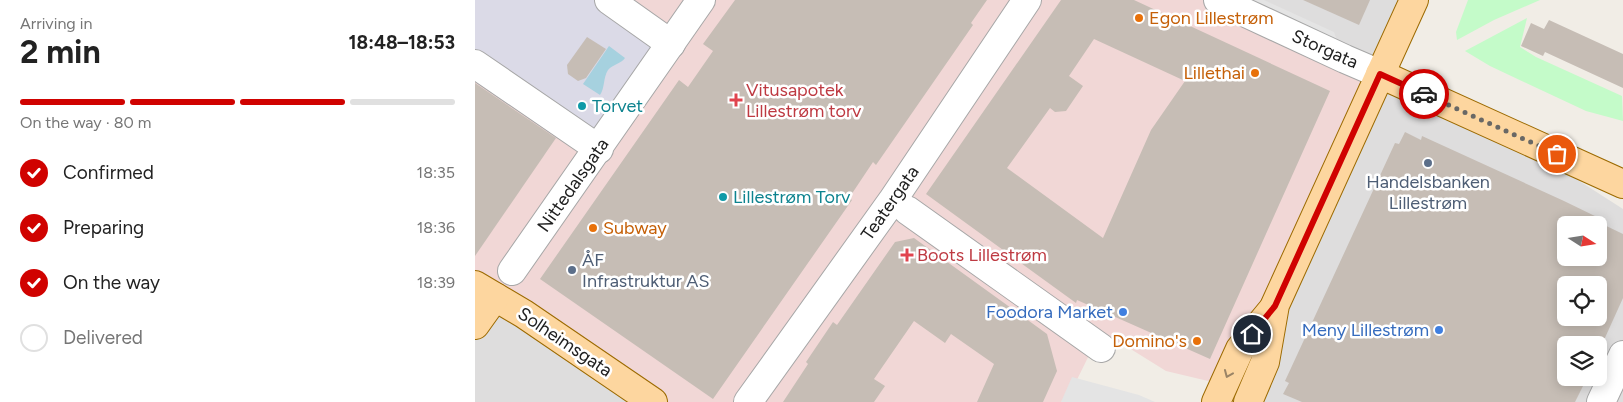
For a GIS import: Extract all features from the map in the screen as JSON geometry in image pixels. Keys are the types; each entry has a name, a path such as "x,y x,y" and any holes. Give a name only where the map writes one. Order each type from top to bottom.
{"main road":[{"path":"1248,402 1265,362 1275,306 1413,0"},
{"name":"Storgata","path":"1380,74 1623,184"},
{"path":"475,325 485,291"},
{"name":"Solheimsgata","path":"485,291 524,314 653,402"},
{"path":"1216,402 1240,349 1275,306"}],"street":[{"path":"609,0 671,44"},
{"name":"Nittedalsgata","path":"512,271 701,0"},
{"name":"Teatergata","path":"748,402 892,201 1027,0"},
{"name":"Storgata","path":"1218,0 1380,74"},
{"path":"475,64 599,148"},
{"path":"907,210 1101,348"},
{"path":"1601,402 1623,355"}],"shaded area":[{"path":"475,0 1252,0 1362,76 1358,101 1337,155 1302,209 1286,257 1225,385 1166,371 1121,343 1098,337 1066,402 633,402 503,314 475,320"},
{"name":"Torvet","path":"475,0 609,0 671,44 599,149 475,64"},
{"path":"1242,0 1264,0 1334,32 1338,43"},
{"path":"1252,0 1412,0 1386,57 1623,209 1623,402 1264,402 1225,385 1286,257 1302,209 1337,155"},
{"path":"503,314 633,402 475,402 475,320"},
{"path":"1072,377 1139,395 1155,402 1061,402"}],"green space":[{"path":"1468,0 1540,0 1494,20 1457,40 1456,32"},
{"path":"1527,18 1520,47 1536,57 1622,96 1623,121 1586,111 1490,66 1465,51"}],"water":[{"path":"609,46 625,58 608,70 600,95 583,84"}],"building":[{"name":"Lillestrøm Torv","path":"735,0 987,0 971,23 973,25 876,165 873,162 849,198 852,200 713,399 540,279 679,80 688,87 713,51 703,44"},
{"path":"1061,0 1134,0 1330,91 1210,359 1077,300 1076,303 926,194","holes":["1094,39 1185,81 1151,130 1103,238 1007,168 1050,108 1055,112 1066,111 1083,86 1069,76"]},
{"path":"1303,0 1370,0 1359,25"},
{"path":"1549,20 1623,54 1623,88 1545,52 1543,56 1521,46 1531,23 1544,29"},
{"path":"587,37 606,49 586,78 578,81 568,74 567,65"},
{"path":"475,83 556,138 475,256"},
{"path":"1405,132 1421,140 1422,136 1595,216 1557,216 1557,266 1607,266 1607,226 1623,234 1623,298 1606,336 1557,336 1557,386 1583,386 1575,402 1302,402 1283,394 1289,383 1285,381 1395,143 1399,144"},
{"path":"914,238 1047,334 1057,371 1043,402 977,402 994,364 951,334 945,343 914,321 874,379 885,386 874,402 783,402 808,364 806,362 833,322 837,325 895,242"}],"way so far":[{"path":"1424,94 1557,154"}],"place":[{"name":"Egon Lillestrøm","path":"1139,18"},
{"name":"Lillethai","path":"1255,73"},
{"name":"Vitusapotek Lillestrøm torv","path":"736,100"},
{"name":"Torvet","path":"582,106"},
{"name":"Handelsbanken Lillestrøm","path":"1428,163"},
{"name":"Lillestrøm Torv","path":"723,197"},
{"name":"Subway","path":"593,228"},
{"name":"Boots Lillestrøm","path":"907,255"},
{"name":"ÅF Infrastruktur AS","path":"572,270"},
{"name":"Foodora Market","path":"1123,312"},
{"name":"Meny Lillestrøm","path":"1439,330"},
{"name":"Domino's","path":"1197,341"}],"route":[{"path":"1252,334 1275,306 1380,74 1424,94"}]}
